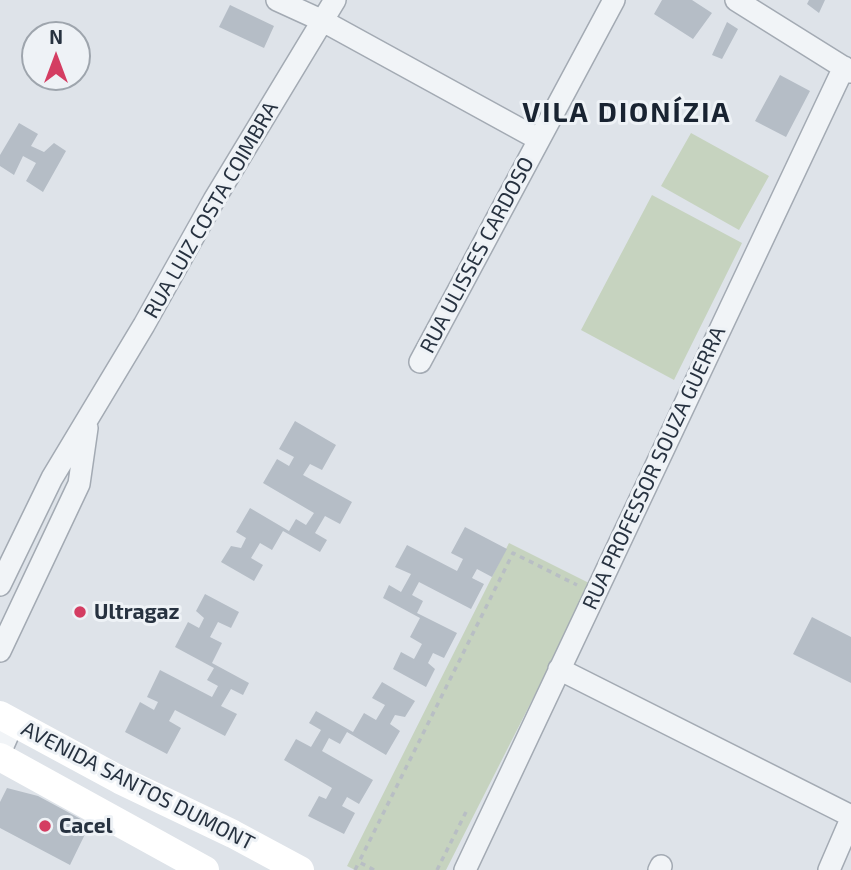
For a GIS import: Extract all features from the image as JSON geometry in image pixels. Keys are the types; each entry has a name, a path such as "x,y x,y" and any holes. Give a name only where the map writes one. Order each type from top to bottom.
{"main road":[{"name":"AVENIDA SANTOS DUMONT","path":"4,712 120,780 233,834 300,870"},
{"name":"AVENIDA SANTOS DUMONT","path":"0,757 205,870"}],"street":[{"path":"277,0 323,21 538,139"},
{"name":"RUA LUIZ COSTA COIMBRA","path":"0,585 55,473 214,200 335,0"},
{"name":"RUA ULISSES CARDOSO","path":"420,362 614,0"},
{"path":"736,0 848,69"},
{"name":"RUA PROFESSOR SOUZA GUERRA","path":"465,870 848,69"},
{"name":"RUA LUIZ COSTA COIMBRA","path":"0,651 79,484 88,419"},
{"path":"55,473 65,467 75,470 79,484"},
{"path":"559,669 851,818 830,870"},
{"name":"AVENIDA SANTOS DUMONT","path":"0,749 4,712"}],"path":[{"path":"355,870 513,553 580,586"},
{"path":"437,870 468,808"},
{"path":"359,862 374,870"}],"green space":[{"path":"691,133 769,176 739,230 661,186"},
{"path":"652,195 742,243 674,380 581,330"},
{"path":"509,543 591,584 446,870 355,870 347,866"}],"building":[{"path":"662,0 692,0 712,13 693,39 654,14"},
{"path":"809,0 825,0 819,13 807,4"},
{"path":"230,5 274,26 264,48 219,27"},
{"path":"727,22 738,29 722,59 712,55"},
{"path":"780,75 810,91 786,137 755,121"},
{"path":"19,123 38,134 31,146 44,152 54,143 66,151 43,192 26,181 36,163 23,156 14,175 0,166 0,155"},
{"path":"295,421 336,445 322,470 310,464 303,475 352,502 340,524 325,516 315,533 327,540 320,552 283,531 272,550 260,543 251,558 263,565 254,581 221,562 231,546 241,548 246,538 236,532 250,508 289,531 296,519 306,525 314,513 263,483 277,459 289,466 294,457 279,449"},
{"path":"465,527 507,549 492,577 477,569 472,578 484,584 471,609 419,582 412,595 423,601 417,613 457,633 444,658 433,653 428,663 435,669 426,687 393,669 401,652 414,659 422,644 410,637 420,618 383,598 389,585 401,592 411,574 395,567 407,545 457,571 463,559 451,553"},
{"path":"205,594 239,612 231,628 218,622 210,637 222,643 212,663 249,683 243,695 231,689 221,706 237,714 225,736 175,710 169,721 181,728 167,754 125,732 140,702 154,710 158,702 147,697 160,670 212,697 218,686 207,680 214,668 175,647 188,622 199,628 204,618 196,611"},
{"path":"812,617 851,637 851,683 793,654"},
{"path":"382,682 415,701 405,717 395,715 390,724 400,731 386,755 347,732 340,744 329,738 322,751 373,780 359,804 347,797 342,806 355,813 344,834 308,816 319,796 326,799 332,788 284,760 296,739 311,747 321,730 309,723 316,711 353,732 364,713 376,720 385,705 372,698"},
{"name":"Cacel","path":"7,788 38,796 90,824 70,865 0,828 0,802"}],"place":[{"name":"Ultragaz","path":"80,612"},
{"name":"Cacel","path":"45,826"}],"district":[{"name":"VILA DIONÍZIA","path":"627,113"}]}
